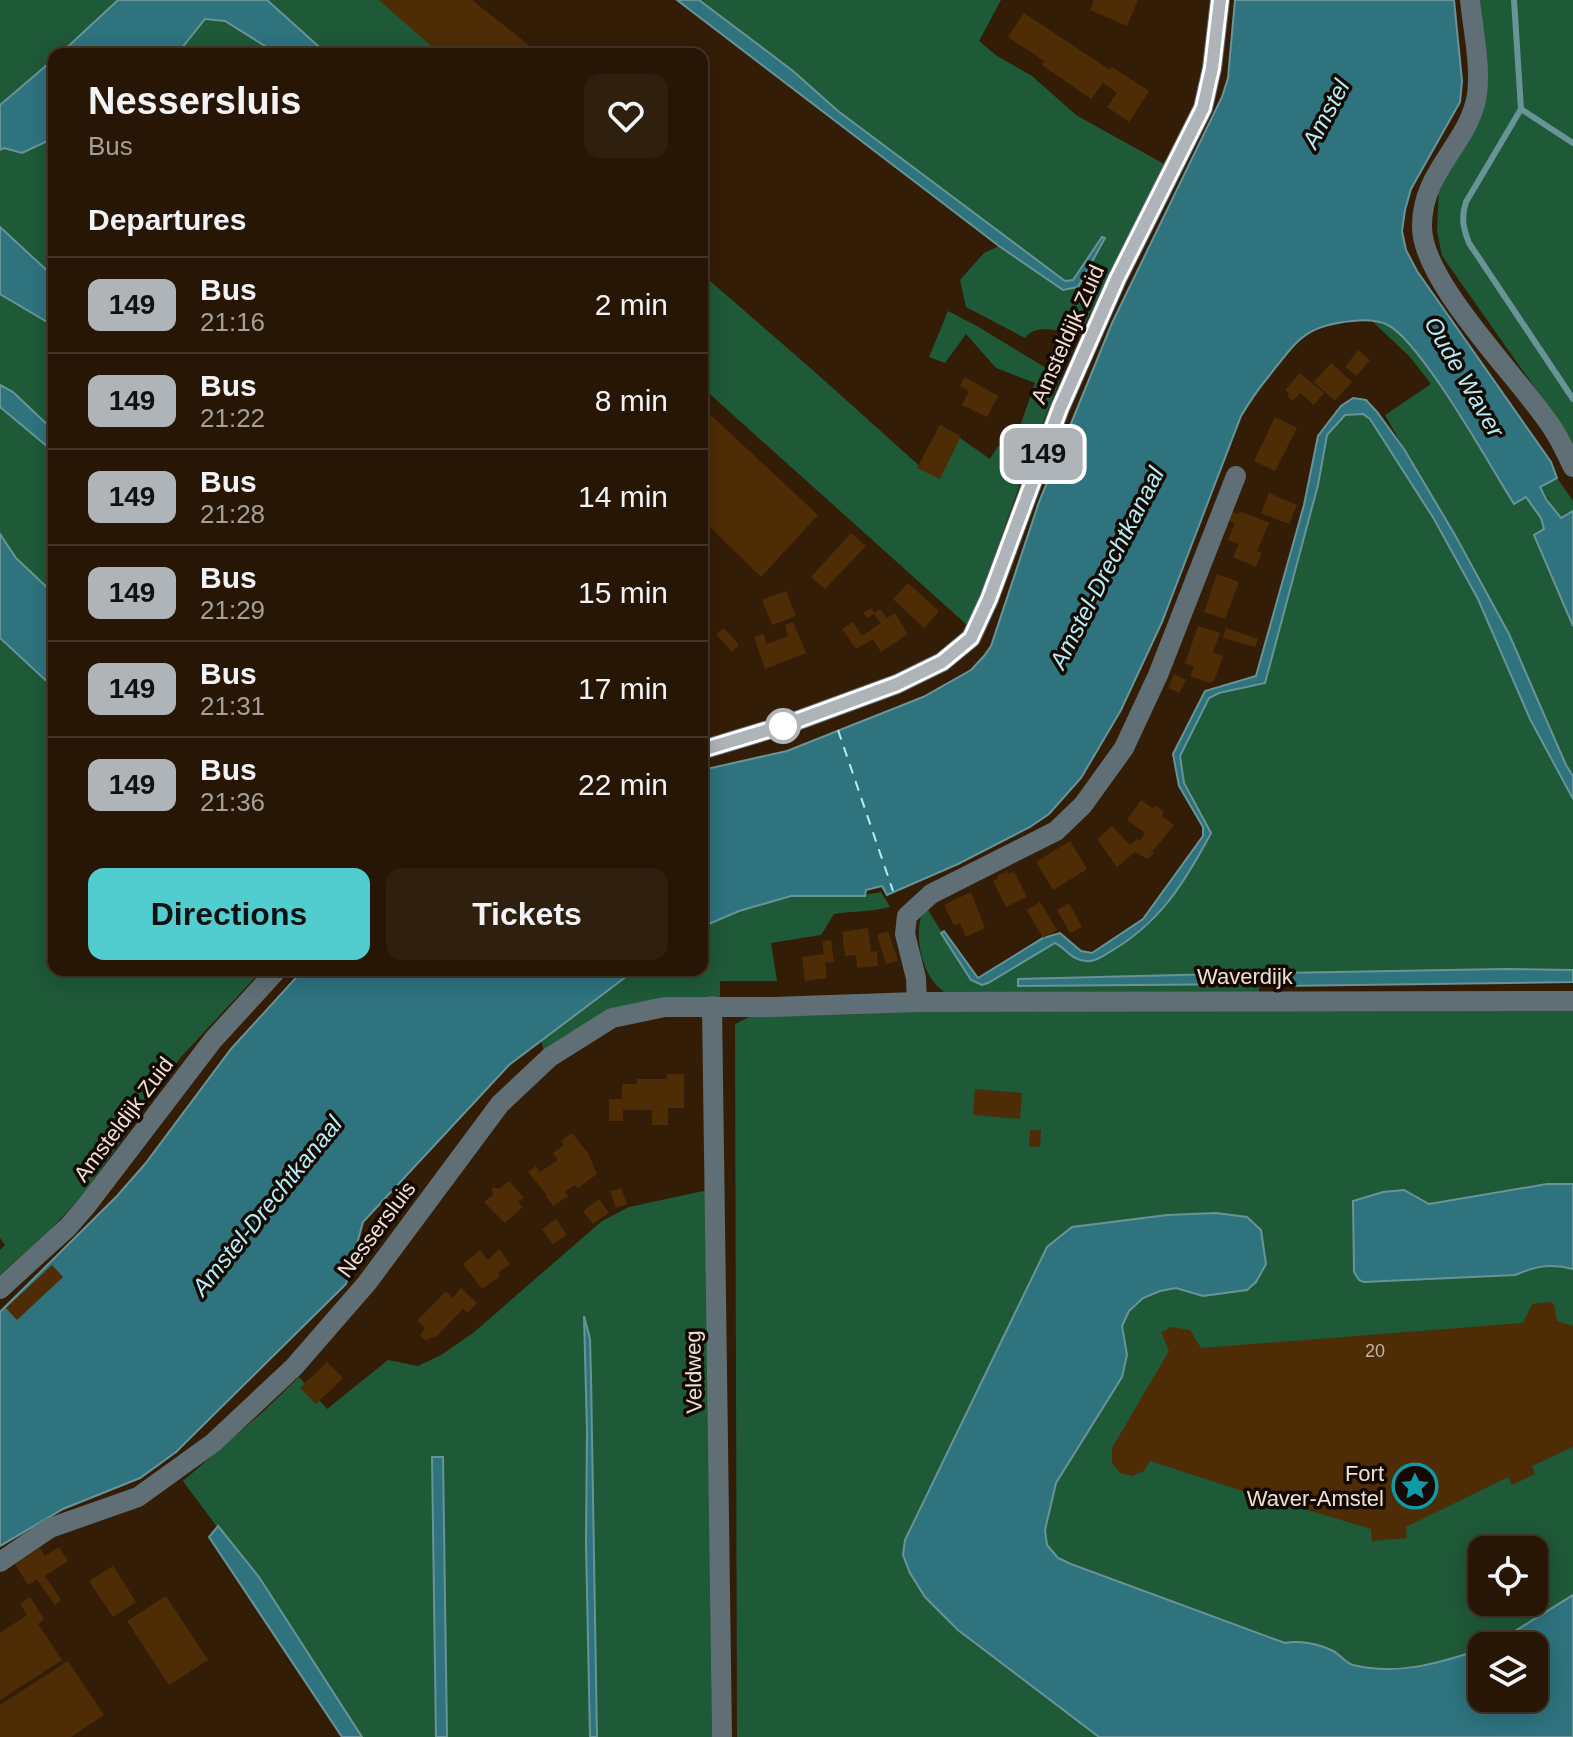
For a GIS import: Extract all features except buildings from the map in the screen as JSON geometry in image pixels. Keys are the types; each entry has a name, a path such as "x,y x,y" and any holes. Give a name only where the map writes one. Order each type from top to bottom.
{"street":[{"name":"Amsteldijk Zuid","path":"708,748 788,724 897,684 942,662 971,638 989,599 1060,408 1117,279 1203,108 1212,68 1220,0"},
{"path":"1470,0 1477,95 1469,117 1426,197 1422,229 1424,243 1444,286 1554,429 1573,467"},
{"path":"917,1002 916,978 905,934 907,916 931,894 1056,831 1083,805 1124,748 1158,675 1236,476"},
{"name":"Amsteldijk Zuid","path":"0,1289 68,1227 213,1040 272,976"},
{"name":"Waverdijk","path":"917,1002 1573,1001"},
{"name":"Nessersluis","path":"0,1562 50,1528 138,1497 213,1443 255,1406 294,1367 367,1283 500,1104 550,1057 612,1018 665,1007 917,1002"},
{"name":"Veldweg","path":"712,1006 722,1737"}],"green space":[{"path":"0,0 118,0 66,48 48,48 48,64 0,105"},
{"path":"267,0 383,0 438,48 320,48"},
{"path":"699,0 1001,0 979,41 997,56 1032,76 1076,115 1164,164 1080,334 1043,329 1025,338 966,307 960,280 984,253 999,246 1063,290 1078,287 1105,238 1102,237 1073,280 1065,281 838,111 793,71"},
{"path":"1480,0 1573,0 1573,449 1552,412 1442,256 1437,231 1439,184 1483,105 1488,82"},
{"path":"205,19 224,21 268,48 182,48"},
{"path":"48,141 48,271 0,227 0,150 22,153"},
{"path":"708,279 924,470 960,438 990,459 998,446 1014,453 1026,467 967,625 708,392"},
{"path":"0,294 48,322 48,425 13,392 0,385"},
{"path":"948,311 1061,377 1033,448 1015,441 1035,383 996,368 966,334 945,363 929,357"},
{"path":"1372,321 1387,324 1407,340 1437,381 1515,504 1525,497 1541,518 1545,529 1534,535 1573,626 1573,776 1509,634 1385,415 1431,384 1410,357"},
{"path":"0,407 48,447 48,588 16,557 0,534"},
{"path":"1363,414 1370,419 1434,519 1478,599 1530,719 1573,799 1573,970 1018,979 1018,986 1259,984 1259,992 946,993 930,976 921,953 919,928 925,905 971,980 994,979 1055,943 1081,960 1100,958 1142,929 1180,886 1211,833 1184,783 1180,756 1209,698 1265,683 1318,485 1327,435 1337,420 1345,415"},
{"path":"1557,478 1573,501 1573,511 1561,519 1540,487"},
{"path":"0,638 48,682 48,976 256,976 181,1057 82,1196 0,1275 0,1250 5,1245 0,1238"},
{"path":"881,892 890,907 834,914 821,935 771,943 777,981 720,981 720,998 653,1001 545,1055 541,1040 627,976 708,976 708,924 769,900 803,895"},
{"path":"1573,1007 1573,1184 1547,1184 1428,1204 1404,1190 1515,1275 1544,1266 1573,1269 1573,1595 1548,1611 1548,1536 1468,1536 1468,1616 1539,1616 1514,1632 1468,1632 1466,1654 1419,1666 1370,1668 1351,1664 1322,1646 1303,1642 1285,1643 1058,1558 1047,1545 1045,1530 1056,1484 1122,1377 1127,1355 1122,1326 1129,1311 1143,1298 1176,1288 1189,1291 1216,1213 1167,1215 1072,1227 1047,1247 905,1540 925,1597 958,1630 1099,1737 737,1737 735,1024 749,1017 863,1014 919,1008"},
{"path":"708,1190 712,1737 447,1737 442,1457 432,1458 436,1737 362,1737 259,1577 183,1481 299,1377 327,1409 388,1360 418,1366 441,1355 473,1333 602,1221 629,1207"}],"water":[{"path":"118,0 267,0 320,48 268,48 225,21 205,19 182,48 66,48"},
{"path":"677,0 699,0 793,71 838,111 1065,281 1073,280 1102,237 1105,238 1078,287 1063,290 999,246"},
{"path":"1235,0 1454,0 1462,81 1460,102 1411,189 1402,231 1406,250 1417,271 1551,462 1557,478 1540,487 1546,499 1561,518 1573,511 1573,626 1534,535 1544,529 1541,518 1526,497 1514,504 1419,355 1402,336 1384,323 1356,321 1322,327 1295,345 1241,416 1162,622 1121,710 1081,778 1049,814 958,864 887,895 882,886 866,890 865,896 791,896 739,911 708,924 708,769 787,751 923,697 971,670 991,646 1039,502 1112,323 1222,97 1228,78"},
{"path":"48,64 48,141 22,153 4,148 0,150 0,105"},
{"path":"0,227 48,271 48,322 0,294"},
{"path":"0,385 13,392 48,425 48,447 0,407"},
{"path":"1353,398 1366,400 1377,412 1404,449 1455,535 1509,634 1573,776 1573,799 1530,719 1478,599 1434,519 1370,419 1363,414 1345,415 1327,435 1318,485 1265,683 1209,698 1180,756 1184,783 1211,833 1180,886 1142,929 1097,959 1077,959 1055,943 988,983 982,985 971,980 941,933 944,931 978,978 1043,938 1060,933 1081,951 1092,953 1143,919 1203,836 1203,827 1179,786 1173,754 1205,691 1256,676 1304,505 1318,436 1341,406"},
{"path":"0,534 16,558 48,588 48,682 0,638"},
{"path":"1573,970 1573,982 1279,986 1280,973"},
{"path":"1259,973 1259,984 1018,986 1018,979"},
{"name":"Amstel-Drechtkanaal","path":"298,976 627,976 509,1065 363,1222 346,1284 176,1452 140,1478 63,1509 0,1546 0,1312 117,1196 145,1164 231,1049"},
{"path":"1547,1184 1573,1184 1573,1269 1551,1266 1515,1275 1364,1282 1354,1272 1353,1201 1383,1192 1404,1190 1429,1204"},
{"path":"1216,1213 1247,1217 1261,1230 1266,1264 1256,1282 1247,1290 1203,1296 1176,1288 1143,1298 1129,1311 1122,1326 1127,1355 1122,1377 1056,1483 1045,1530 1047,1545 1058,1558 1071,1564 1285,1643 1303,1642 1322,1646 1353,1665 1402,1668 1468,1653 1468,1712 1548,1712 1548,1632 1514,1632 1539,1616 1548,1616 1548,1611 1573,1595 1573,1737 1099,1737 958,1630 925,1597 903,1555 905,1540 1047,1247 1072,1227 1167,1215"},
{"path":"584,1316 590,1339 597,1737 590,1737"},
{"path":"432,1457 443,1457 447,1737 436,1737"},
{"path":"218,1526 259,1577 362,1737 342,1737 209,1537"}],"waterway":[{"path":"1514,0 1521,109 1573,143"},
{"path":"1521,109 1466,202 1464,227 1469,243 1573,399"}],"ferry route":[{"path":"838,730 893,891"}],"bus line":[{"name":"149","path":"708,748 788,724 897,684 942,662 971,638 989,599 1060,408 1117,279 1203,108 1212,68 1220,0"}],"place":[{"name":"Fort Waver-Amstel","path":"1415,1486"}],"water label":[{"name":"Amstel","path":"1326,114"},
{"name":"Oude Waver","path":"1464,377"}]}
